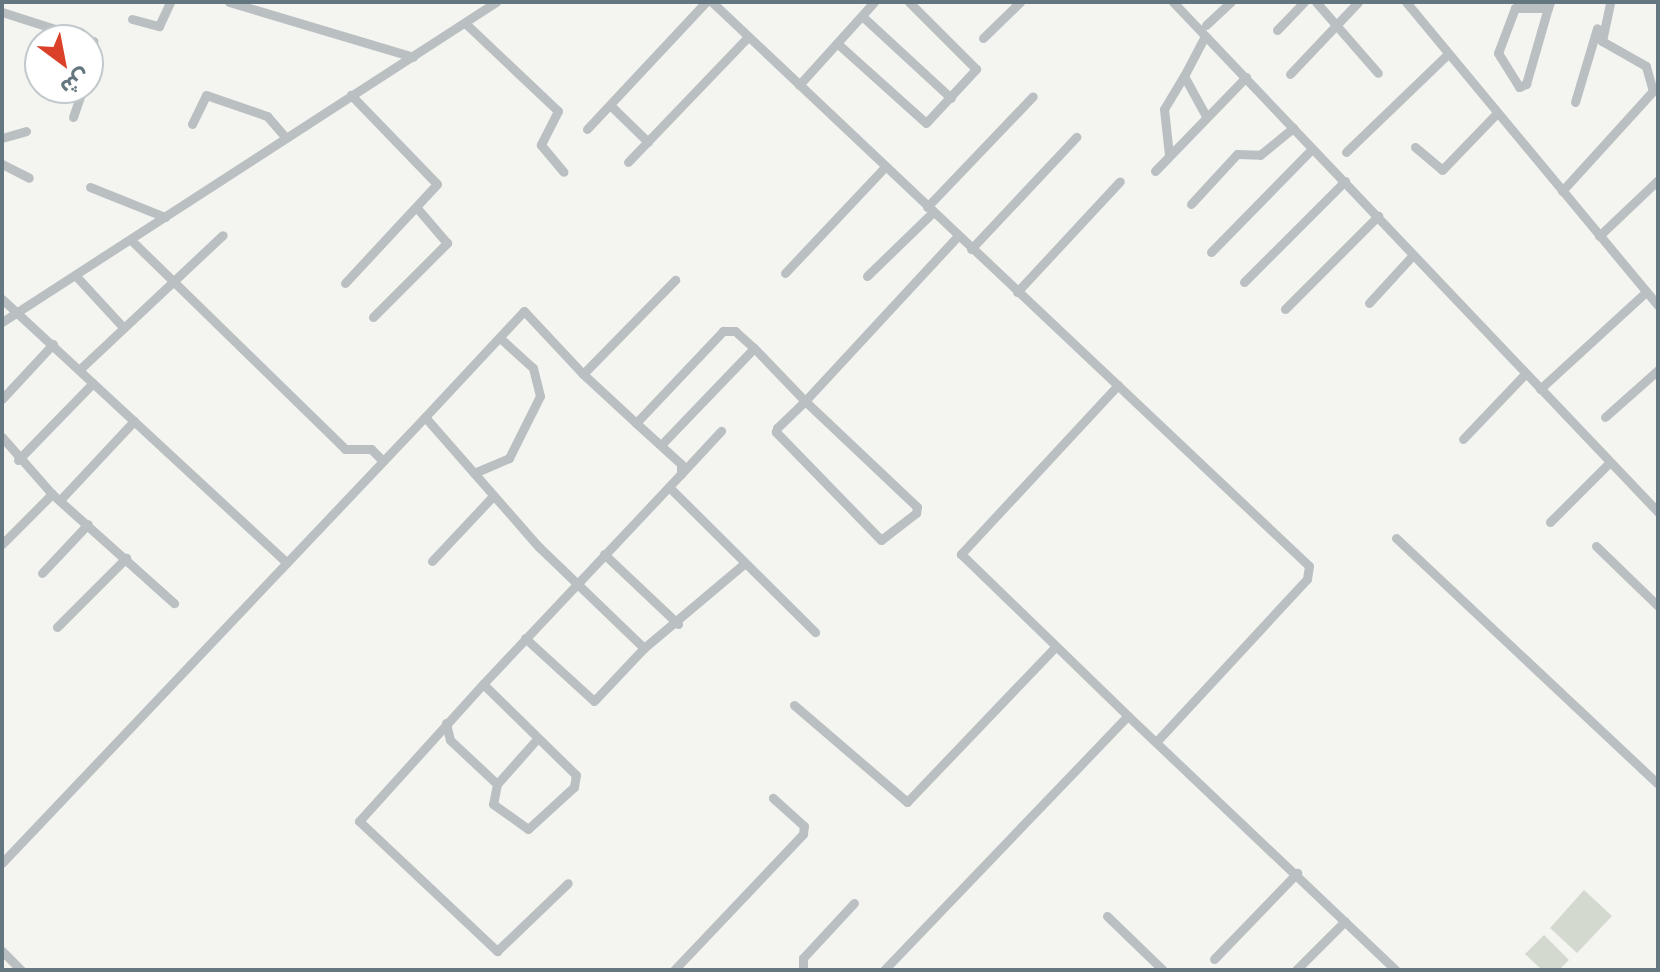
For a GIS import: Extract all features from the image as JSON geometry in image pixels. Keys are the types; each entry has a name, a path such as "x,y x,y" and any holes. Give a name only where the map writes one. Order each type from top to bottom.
{"street":[{"path":"132,19 159,26 170,2"},
{"path":"229,2 413,57"},
{"path":"479,2 494,4"},
{"path":"587,129 709,2 1118,385 1310,572 1156,742"},
{"path":"799,85 874,2"},
{"path":"838,44 923,123 951,98 976,66 909,2"},
{"path":"983,38 1020,2"},
{"path":"1173,2 1206,31 1312,149 1658,512"},
{"path":"1169,155 1164,109 1184,76 1188,57 1231,2"},
{"path":"1277,30 1304,2"},
{"path":"1316,2 1378,73"},
{"path":"1290,74 1358,2"},
{"path":"1406,2 1658,306"},
{"path":"1575,102 1610,3"},
{"path":"1562,191 1653,91 1646,66 1602,41 1610,3"},
{"path":"2,322 494,4"},
{"path":"1549,5 1526,84 1519,87 1498,53 1515,8 1549,5"},
{"path":"2,12 40,24"},
{"path":"862,16 951,98"},
{"path":"465,23 558,111 541,145 564,172"},
{"path":"628,162 748,37"},
{"path":"1346,152 1448,54"},
{"path":"1184,76 1206,116"},
{"path":"1155,171 1246,77"},
{"path":"192,124 206,95 267,116 286,138"},
{"path":"345,283 417,208 435,181 351,95"},
{"path":"867,276 1033,96"},
{"path":"73,117 77,104"},
{"path":"610,105 648,142"},
{"path":"1415,147 1442,170 1497,113"},
{"path":"1191,204 1237,154 1260,155 1293,128"},
{"path":"2,138 26,131"},
{"path":"971,249 1076,137"},
{"path":"1211,252 1312,149"},
{"path":"2,164 29,178"},
{"path":"785,273 885,167"},
{"path":"1599,236 1658,180"},
{"path":"1017,292 1120,181"},
{"path":"1244,282 1345,181"},
{"path":"90,187 165,217"},
{"path":"373,317 447,243 417,208"},
{"path":"1285,309 1378,216"},
{"path":"79,370 223,235"},
{"path":"636,423 723,331 735,331 805,401 917,507 887,540 777,435 805,401 957,237"},
{"path":"131,240 170,282 345,449 371,449 383,461"},
{"path":"1369,303 1413,255"},
{"path":"75,275 123,327"},
{"path":"583,374 675,280"},
{"path":"1540,389 1646,292"},
{"path":"2,299 287,563"},
{"path":"2,863 524,311 583,374 681,464 681,474"},
{"path":"474,473 509,458 540,396 533,368 500,338"},
{"path":"2,399 53,344"},
{"path":"661,445 754,348"},
{"path":"1605,417 1658,370"},
{"path":"1463,439 1525,374"},
{"path":"18,460 93,383"},
{"path":"1118,385 962,549 963,559 1396,970"},
{"path":"425,417 493,496 576,583 644,648"},
{"path":"2,544 134,421"},
{"path":"568,883 497,951 361,824 361,812 721,431"},
{"path":"4,444 56,496 174,603"},
{"path":"1550,522 1610,462"},
{"path":"669,487 815,632"},
{"path":"432,561 493,496"},
{"path":"42,573 88,524"},
{"path":"1396,538 1658,784"},
{"path":"1596,546 1658,606"},
{"path":"604,554 678,624"},
{"path":"57,627 126,558"},
{"path":"525,638 594,701 644,648 678,624 745,563"},
{"path":"794,705 907,802 1055,647"},
{"path":"483,684 576,775 574,787 533,830 493,804 497,784 537,739"},
{"path":"884,970 1128,716"},
{"path":"446,723 450,740 497,784"},
{"path":"674,970 803,834 804,826 773,798"},
{"path":"1214,959 1297,873"},
{"path":"803,970 803,958 854,903"},
{"path":"1107,916 1163,970"},
{"path":"1296,970 1345,921"},
{"path":"2,951 21,970"}],"shaded area":[{"path":"1584,890 1612,916 1577,953 1550,928"},
{"path":"1544,935 1569,960 1559,970 1542,970 1525,954"}]}
